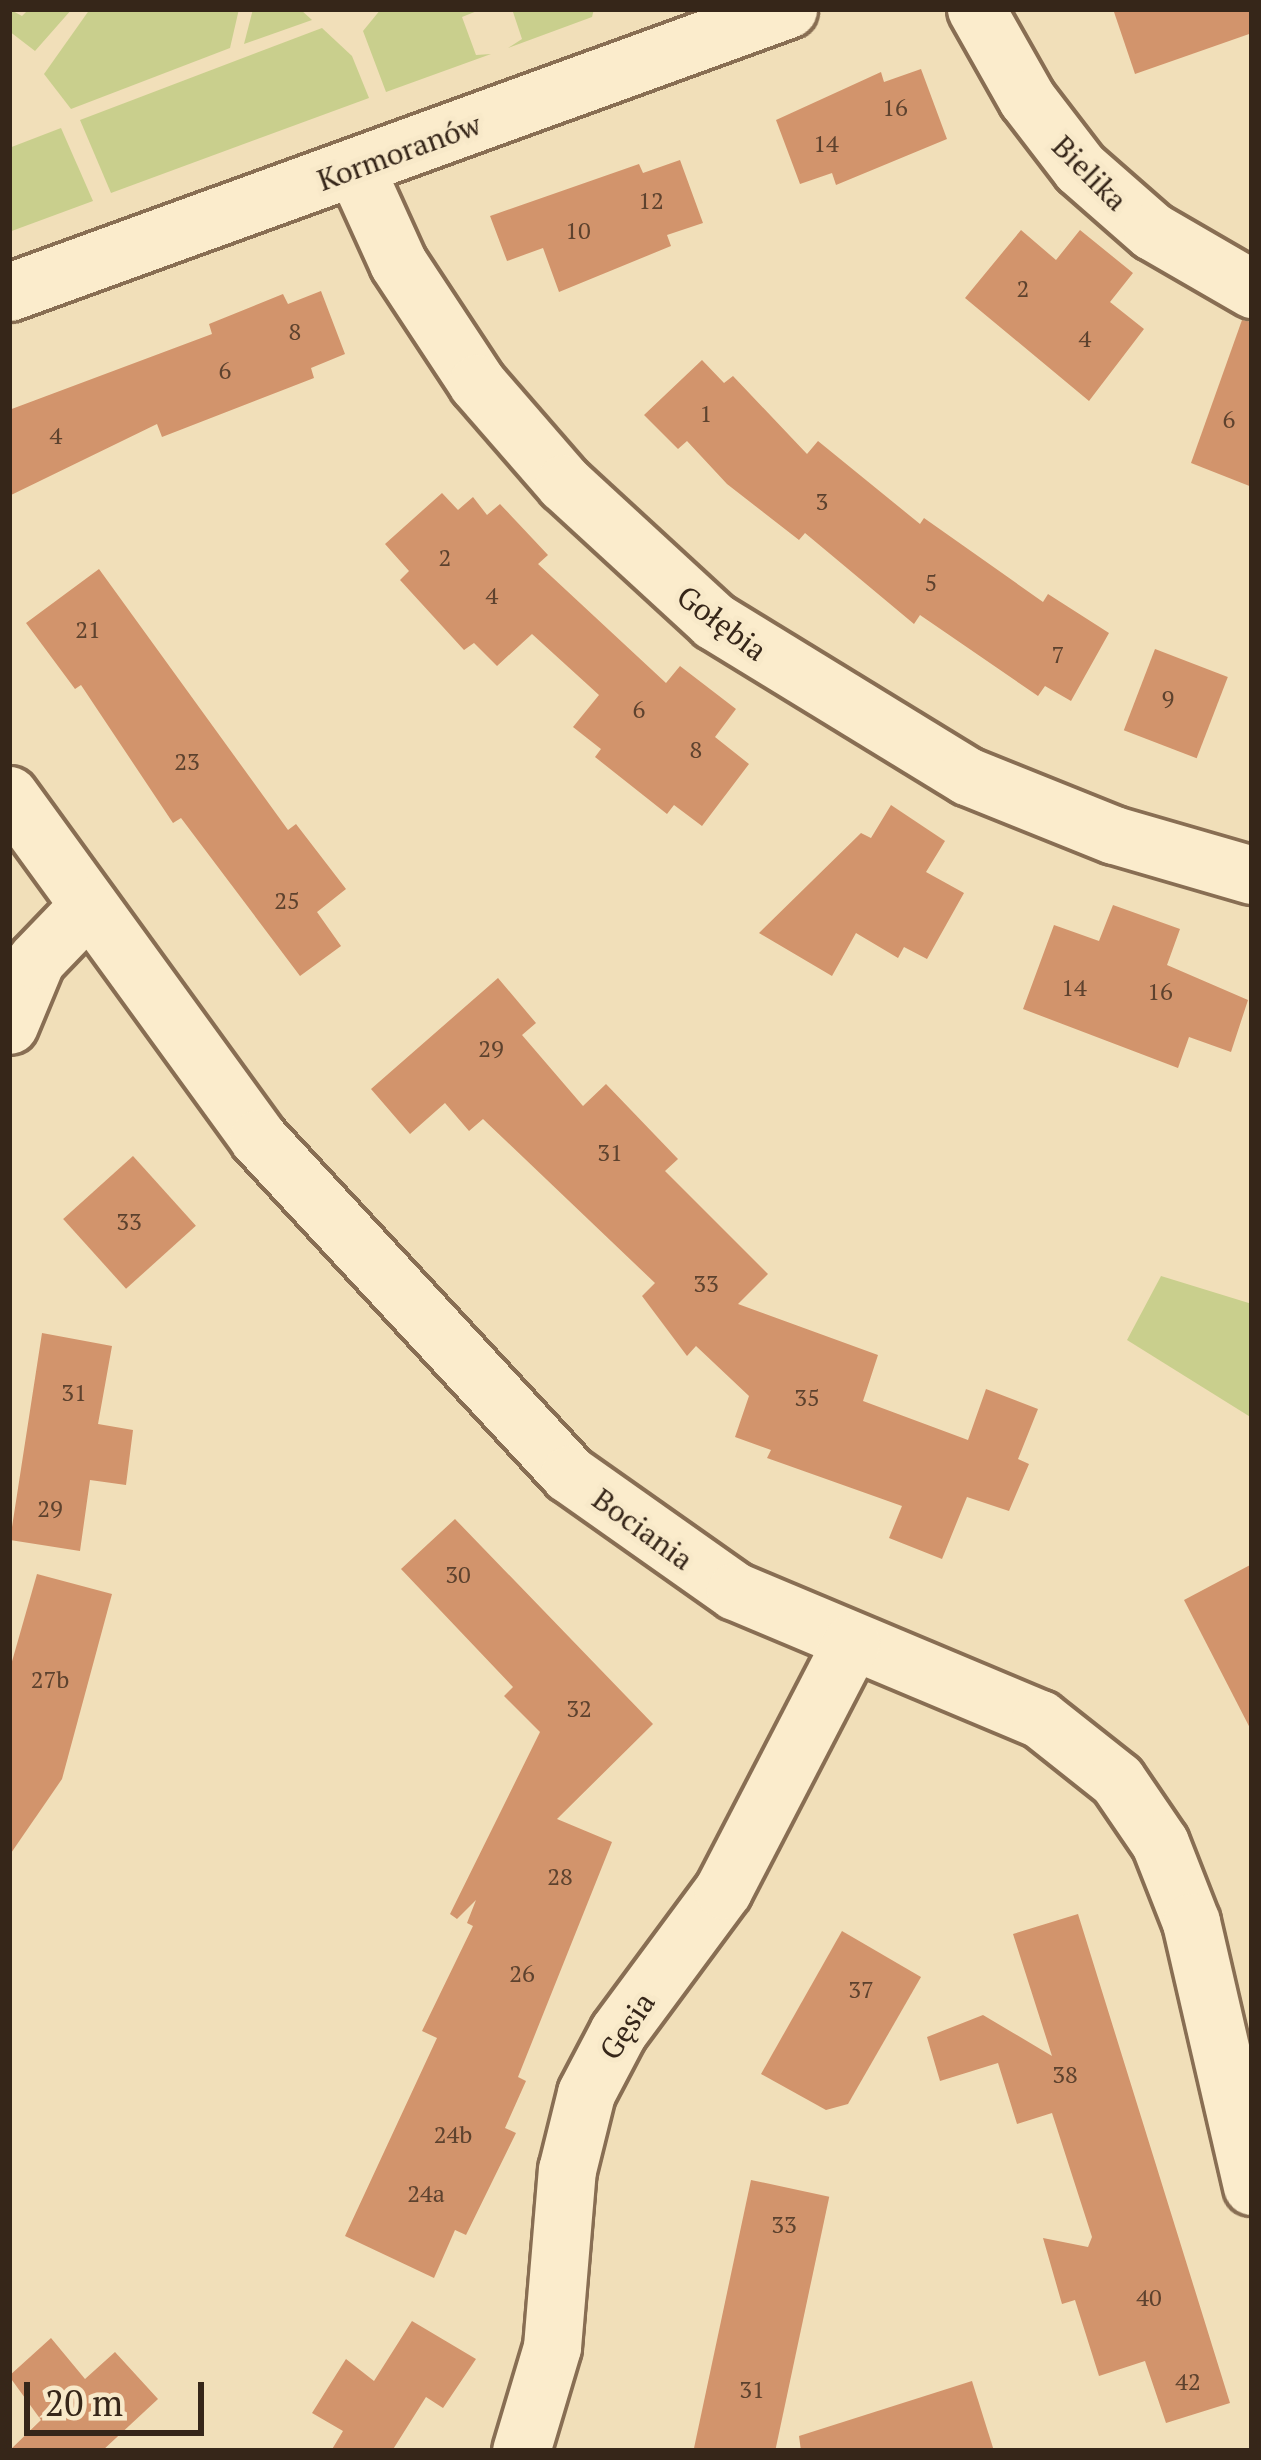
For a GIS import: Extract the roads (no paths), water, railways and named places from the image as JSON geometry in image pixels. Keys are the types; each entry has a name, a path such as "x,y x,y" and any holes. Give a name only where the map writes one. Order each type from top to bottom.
{"street":[{"name":"Kormoranów","path":"9,292 788,9"},
{"name":"Bielika","path":"976,9 1027,99 1080,168 1152,230 1252,289"},
{"name":"Gołębia","path":"355,168 398,263 477,383 564,483 714,621 967,776 1114,836 1252,874"},
{"name":"Bociania","path":"9,795 258,1138 539,1445 685,1562 851,1643 1040,1719 1095,1757 1138,1807 1191,1922 1252,2186"},
{"path":"9,1025 36,960 89,905"},
{"name":"Gęsia","path":"520,2451 552,2347 568,2170 586,2093 618,2032 723,1890 851,1643"}]}
